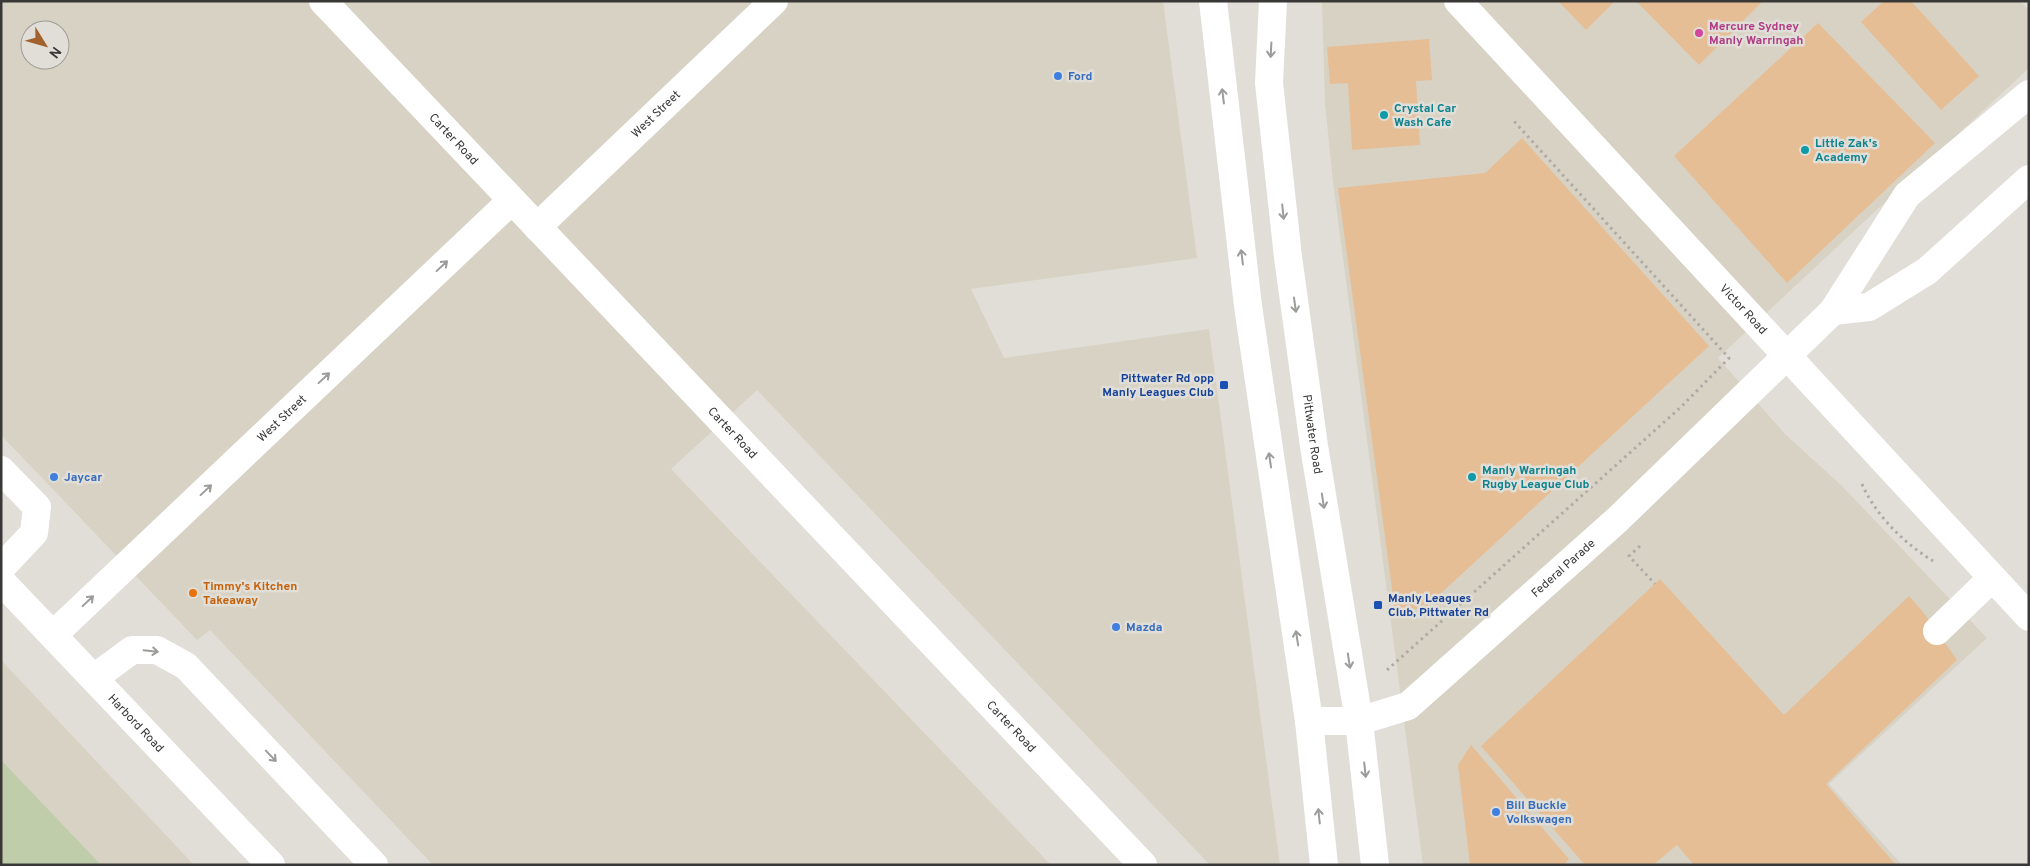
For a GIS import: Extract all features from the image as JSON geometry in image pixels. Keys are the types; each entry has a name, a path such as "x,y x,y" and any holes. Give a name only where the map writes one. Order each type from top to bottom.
{"main road":[{"name":"Carter Road","path":"323,1 1143,865"},
{"name":"West Street","path":"536,227 774,1"},
{"path":"1213,1 1248,306 1310,721 1324,865"},
{"name":"Pittwater Road","path":"1274,1 1269,84 1288,257 1314,446 1359,721 1375,865"},
{"name":"Victor Road","path":"1458,1 2029,617"},
{"name":"Federal Parade","path":"1310,721 1359,721 1408,706 1617,520 1833,312 1908,195 2029,94"},
{"path":"1833,312 1869,307 1927,271 2029,179"},
{"name":"West Street","path":"53,635 511,201"},
{"path":"1,470 36,507 34,533 1,568"},
{"path":"1937,631 1992,578"},
{"name":"Harbord Road","path":"1,580 272,865"},
{"path":"94,678 132,650 156,650 186,666 374,865"}],"path":[{"path":"1387,670 1681,406 1729,358 1512,119"},
{"path":"1862,484 1869,502 1910,547 1934,561 1960,585 1967,601"},
{"path":"1640,546 1629,556 1655,584"}],"shaded area":[{"path":"1,1 1163,1 1197,258 971,289 1004,358 1209,329 1280,865 1210,865 757,390 671,469 1051,865 433,865 210,630 197,640 1,435"},
{"path":"1322,1 2020,1 2029,10 2029,68 1718,358 1785,434 1842,486 1987,638 1829,784 1902,865 1423,865 1333,182 1325,103"},
{"path":"1,660 194,865 1,865"}],"green space":[{"path":"1,760 101,865 1,865"}],"building":[{"path":"1558,1 1615,1 1586,30"},
{"name":"Mercure Sydney Manly Warringah","path":"1636,1 1763,1 1699,65"},
{"path":"1884,1 1911,1 1979,76 1941,110 1861,22"},
{"name":"Little Zak's Academy","path":"1818,23 1935,143 1787,283 1674,156"},
{"name":"Crystal Car Wash Cafe","path":"1429,39 1432,80 1416,81 1420,145 1352,150 1348,83 1330,84 1327,47"},
{"name":"Manly Warringah Rugby League Club","path":"1522,138 1709,346 1425,608 1395,611 1338,188 1485,173"},
{"path":"1660,579 1784,715 1909,596 1923,612 1957,660 1826,784 1896,865 1694,865 1677,845 1653,865 1585,865 1481,746"},
{"name":"Bill Buckle Volkswagen","path":"1471,745 1569,859 1564,865 1470,865 1458,765"}],"place":[{"name":"Mercure Sydney Manly Warringah","path":"1699,33"},
{"name":"Ford","path":"1058,76"},
{"name":"Crystal Car Wash Cafe","path":"1384,115"},
{"name":"Little Zak's Academy","path":"1805,150"},
{"name":"Pittwater Rd opp Manly Leagues Club","path":"1224,385"},
{"name":"Jaycar","path":"54,477"},
{"name":"Manly Warringah Rugby League Club","path":"1472,477"},
{"name":"Timmy's Kitchen Takeaway","path":"193,593"},
{"name":"Manly Leagues Club, Pittwater Rd","path":"1378,605"},
{"name":"Mazda","path":"1116,627"},
{"name":"Bill Buckle Volkswagen","path":"1496,812"}]}
